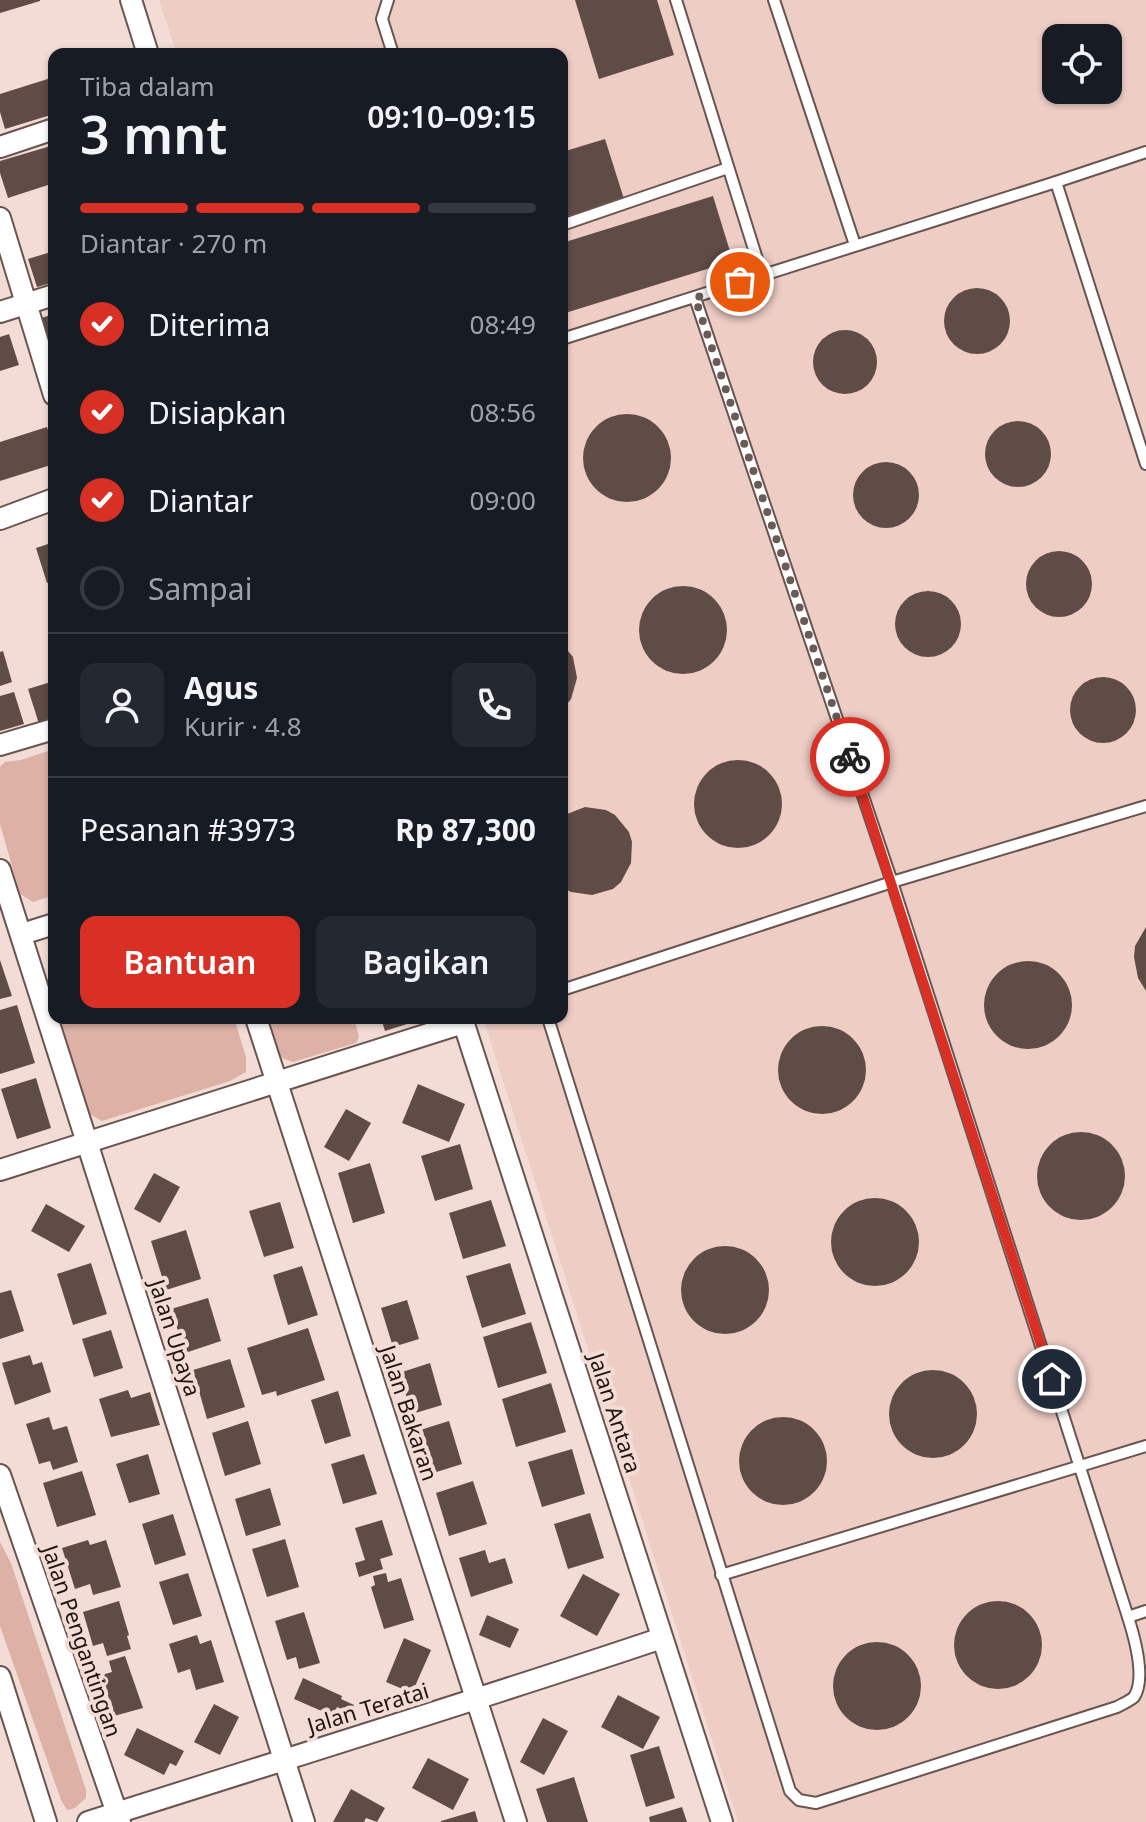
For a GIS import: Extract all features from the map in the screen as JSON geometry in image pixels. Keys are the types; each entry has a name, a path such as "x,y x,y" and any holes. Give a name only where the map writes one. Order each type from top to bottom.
{"street":[{"path":"131,0 146,48"},
{"path":"0,147 48,131"},
{"path":"0,218 48,375"},
{"path":"0,312 48,297"},
{"path":"0,519 48,501"},
{"path":"0,745 48,731"},
{"name":"Jalan Upaya","path":"0,870 48,1017"},
{"path":"22,934 48,926"},
{"name":"Jalan Upaya","path":"50,1024 304,1822"},
{"name":"Jalan Bakaran","path":"258,1024 516,1822"},
{"path":"0,1170 277,1084 453,1024"},
{"name":"Jalan Antara","path":"463,1024 722,1822"},
{"name":"Jalan Pengantingan","path":"0,1475 5,1505 118,1817"},
{"name":"Jalan Teratai","path":"88,1822 118,1817 284,1758 477,1701 662,1638"},
{"path":"0,1679 46,1822"}],"lane":[{"path":"388,0 382,19 391,48"},
{"path":"676,0 762,275"},
{"path":"774,0 855,245"},
{"path":"568,337 1146,152"},
{"path":"568,223 728,168"},
{"path":"1056,182 1146,464"},
{"path":"550,1024 790,1791 799,1800 816,1803 1117,1707 1134,1698 1143,1685 1144,1672 1128,1617 892,882 695,298"},
{"path":"568,988 892,882 1146,806"},
{"path":"721,1575 1146,1446"},
{"path":"1128,1617 1146,1611"}],"shaded area":[{"path":"159,0 1146,0 1146,1822 738,1822 485,1024 568,1024 568,48 175,48"},
{"path":"48,751 48,897 33,902 20,894 0,824 0,767 5,762"},
{"path":"60,1024 236,1024 246,1057 246,1072 230,1081 102,1121 84,1107"},
{"path":"265,1024 356,1024 359,1037 356,1043 293,1062 279,1057"},
{"path":"0,1542 11,1563 86,1790 86,1798 75,1808 67,1810 61,1800 0,1626"}],"building":[{"path":"0,0 40,0 40,1 0,13"},
{"path":"575,0 657,0 674,55 599,79"},
{"path":"48,79 48,116 5,129 0,112 0,94"},
{"path":"605,139 624,199 568,216 568,150"},
{"path":"48,147 48,185 8,198 0,173 0,161"},
{"path":"713,196 733,261 568,312 568,241"},
{"path":"48,253 48,284 37,287 28,259"},
{"path":"977,288 1000,298 1010,321 1000,344 977,354 954,344 944,321 954,298"},
{"path":"48,316 48,348 38,319"},
{"path":"839,330 851,330 868,339 875,350 875,374 868,385 851,394 839,394 827,389 818,380 813,368 813,356 818,344 827,335"},
{"path":"9,334 19,365 0,371 0,337"},
{"path":"618,414 636,414 652,421 664,433 671,449 671,467 664,483 652,495 636,502 618,502 602,495 590,483 583,467 583,449 590,433 602,421"},
{"path":"1018,421 1041,431 1051,454 1041,477 1018,487 995,477 985,454 995,431"},
{"path":"47,427 48,466 0,481 0,442"},
{"path":"886,462 909,472 919,495 909,518 886,528 863,518 853,495 863,472"},
{"path":"48,544 48,583 47,583 36,548"},
{"path":"1059,551 1082,561 1092,584 1082,607 1059,617 1036,607 1026,584 1036,561"},
{"path":"674,586 692,586 708,593 720,605 727,621 727,639 720,655 708,667 692,674 674,674 658,667 646,655 639,639 639,621 646,605 658,593"},
{"path":"928,591 951,601 961,624 951,647 928,657 905,647 895,624 905,601"},
{"path":"3,651 12,682 0,686 0,652"},
{"path":"568,651 573,657 577,678 568,703"},
{"path":"1103,677 1126,687 1136,710 1126,733 1103,743 1080,733 1070,710 1080,687"},
{"path":"48,683 48,722 39,724 28,689"},
{"path":"14,692 24,724 0,731 0,696"},
{"path":"729,760 747,760 763,767 775,779 782,795 782,813 775,829 763,841 747,848 729,848 713,841 701,829 694,813 694,795 701,779 713,767"},
{"path":"585,807 606,810 615,815 629,832 631,863 621,882 613,889 592,895 568,890 568,814"},
{"path":"1146,927 1146,991 1138,978 1134,957 1135,946"},
{"path":"0,960 12,996 0,999"},
{"path":"1019,961 1037,961 1053,968 1065,980 1072,996 1072,1014 1065,1030 1053,1042 1037,1049 1019,1049 1003,1042 991,1030 984,1014 984,996 991,980 1003,968"},
{"path":"17,1005 35,1063 0,1074 0,1010"},
{"path":"383,1024 407,1024 385,1031"},
{"path":"813,1026 831,1026 847,1033 859,1045 866,1061 866,1079 859,1095 847,1107 831,1114 813,1114 797,1107 785,1095 778,1079 778,1061 785,1045 797,1033"},
{"path":"36,1078 51,1128 17,1139 1,1089"},
{"path":"418,1084 465,1104 449,1142 402,1123"},
{"path":"346,1109 371,1123 349,1161 324,1147"},
{"path":"1072,1132 1090,1132 1106,1139 1118,1151 1125,1167 1125,1185 1118,1201 1106,1213 1090,1220 1072,1220 1056,1213 1044,1201 1037,1185 1037,1167 1044,1151 1056,1139"},
{"path":"460,1144 473,1189 435,1201 421,1156"},
{"path":"370,1163 385,1213 353,1223 338,1173"},
{"path":"154,1173 180,1187 160,1223 134,1209"},
{"path":"875,1198 900,1205 912,1217 919,1242 912,1267 900,1279 875,1286 850,1279 838,1267 831,1242 838,1217 850,1205"},
{"path":"491,1200 506,1246 463,1259 449,1213"},
{"path":"280,1202 294,1248 264,1257 249,1211"},
{"path":"46,1204 85,1226 69,1252 31,1231"},
{"path":"186,1230 201,1279 166,1290 151,1241"},
{"path":"716,1246 734,1246 750,1253 762,1265 769,1281 769,1299 762,1315 750,1327 734,1334 716,1334 700,1327 688,1315 681,1299 681,1281 688,1265 700,1253"},
{"path":"91,1263 107,1314 73,1325 57,1274"},
{"path":"510,1263 526,1314 482,1328 466,1276"},
{"path":"302,1266 318,1315 288,1325 273,1275"},
{"path":"11,1290 24,1331 0,1339 0,1293"},
{"path":"208,1298 221,1341 185,1353 171,1309"},
{"path":"407,1300 419,1339 393,1347 381,1308"},
{"path":"531,1322 547,1373 498,1388 483,1337"},
{"path":"308,1328 325,1380 277,1396 276,1391 262,1395 247,1348"},
{"path":"111,1330 123,1368 94,1377 82,1339"},
{"path":"30,1355 33,1365 42,1362 51,1392 15,1405 2,1363"},
{"path":"230,1359 245,1407 207,1419 193,1370"},
{"path":"430,1363 442,1405 412,1414 399,1373"},
{"path":"924,1370 942,1370 958,1377 970,1389 977,1405 977,1423 970,1439 958,1451 942,1458 924,1458 908,1451 896,1439 889,1423 889,1405 896,1389 908,1377"},
{"path":"551,1383 566,1432 516,1447 502,1399"},
{"path":"128,1390 131,1398 150,1392 160,1425 111,1437 99,1399"},
{"path":"338,1391 351,1436 325,1444 311,1400"},
{"path":"49,1417 53,1430 67,1426 78,1462 53,1470 50,1461 39,1464 26,1424"},
{"path":"774,1417 792,1417 808,1424 820,1436 827,1452 827,1470 820,1486 808,1498 792,1505 774,1505 758,1498 746,1486 739,1470 739,1452 746,1436 758,1424"},
{"path":"248,1421 261,1464 225,1476 212,1433"},
{"path":"449,1421 462,1464 430,1474 417,1431"},
{"path":"572,1449 585,1494 542,1507 528,1462"},
{"path":"148,1454 160,1494 129,1503 116,1464"},
{"path":"364,1454 377,1494 343,1504 331,1464"},
{"path":"82,1471 96,1515 57,1527 43,1483"},
{"path":"473,1481 487,1524 449,1536 436,1493"},
{"path":"270,1488 281,1525 246,1536 235,1499"},
{"path":"590,1513 604,1558 568,1569 554,1524"},
{"path":"173,1514 186,1555 155,1565 142,1524"},
{"path":"382,1520 393,1555 380,1559 383,1569 359,1577 355,1563 365,1560 355,1528"},
{"path":"285,1539 299,1587 267,1597 252,1549"},
{"path":"88,1540 90,1545 106,1540 121,1587 93,1595 90,1584 75,1589 62,1548"},
{"path":"485,1550 489,1563 505,1558 513,1583 471,1597 459,1558"},
{"path":"188,1573 202,1616 173,1625 159,1582"},
{"path":"386,1573 388,1582 401,1578 414,1620 384,1629 371,1587 375,1585 373,1576"},
{"path":"583,1574 620,1594 597,1636 560,1616"},
{"path":"119,1601 131,1649 107,1656 103,1643 93,1646 83,1612"},
{"path":"989,1601 1007,1601 1023,1608 1035,1620 1042,1636 1042,1654 1035,1670 1023,1682 1007,1689 989,1689 973,1682 961,1670 954,1654 954,1636 961,1620 973,1608"},
{"path":"304,1612 320,1663 299,1669 296,1657 287,1660 275,1621"},
{"path":"487,1615 519,1629 510,1648 479,1635"},
{"path":"197,1635 200,1644 211,1640 224,1682 196,1690 190,1669 178,1673 169,1644"},
{"path":"404,1638 431,1650 412,1693 386,1682"},
{"path":"868,1642 886,1642 902,1649 914,1661 921,1677 921,1695 914,1711 902,1723 886,1730 868,1730 852,1723 840,1711 833,1695 833,1677 840,1661 852,1649"},
{"path":"125,1656 143,1708 114,1716 102,1675 112,1672 109,1661"},
{"path":"303,1678 342,1696 341,1699 354,1705 350,1713 337,1707 333,1716 294,1699"},
{"path":"618,1695 660,1717 643,1749 601,1727"},
{"path":"214,1704 239,1717 220,1755 194,1742"},
{"path":"543,1718 568,1731 544,1775 520,1762"},
{"path":"137,1728 184,1751 176,1766 170,1763 164,1775 124,1755"},
{"path":"659,1746 675,1798 646,1807 630,1755"},
{"path":"428,1758 469,1779 453,1810 412,1788"},
{"path":"574,1777 588,1822 547,1822 536,1789"},
{"path":"351,1789 385,1808 377,1822 366,1818 364,1822 333,1822"},
{"path":"682,1807 687,1822 650,1822 649,1817"},
{"path":"475,1811 478,1822 441,1822 441,1821"}],"way so far":[{"path":"740,282 695,298 850,757"}],"route":[{"path":"850,757 1052,1379"}]}
